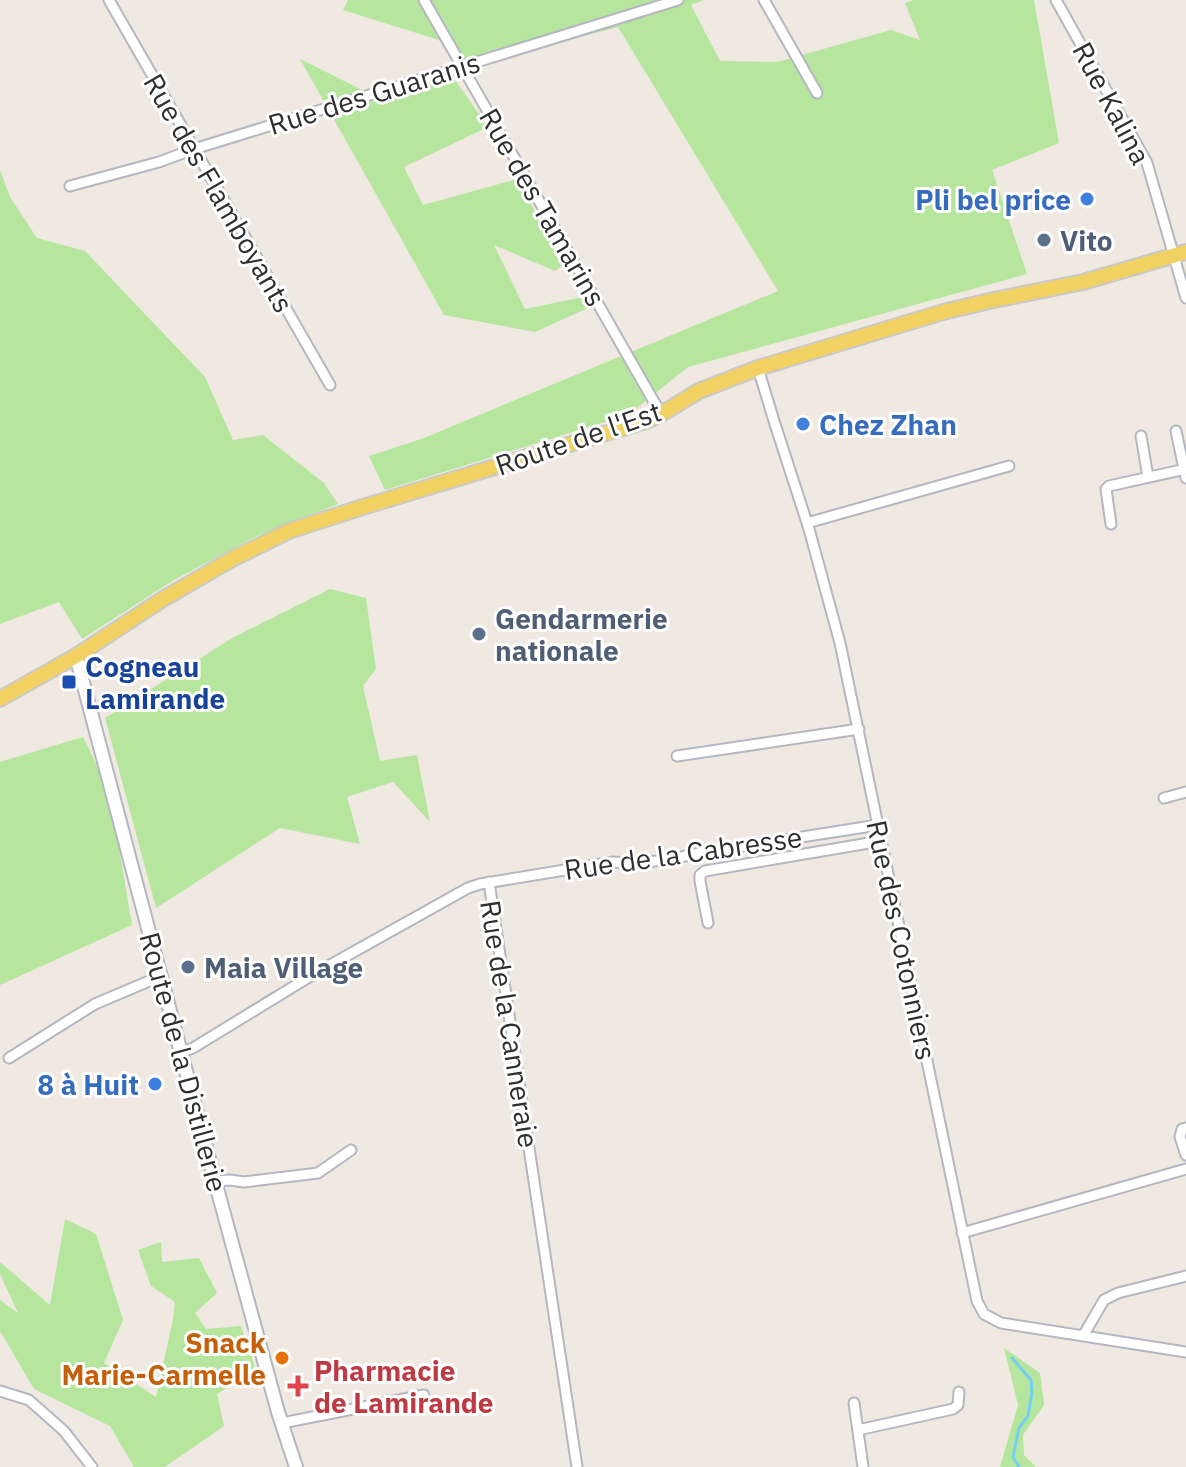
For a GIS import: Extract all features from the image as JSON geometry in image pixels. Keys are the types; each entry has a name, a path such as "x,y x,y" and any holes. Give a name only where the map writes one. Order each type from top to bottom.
{"main road":[{"name":"Route de l'Est","path":"0,699 76,656 163,599 232,559 289,531 646,421 699,391 758,368 943,312 1083,282 1180,254"}],"street":[{"name":"Rue des Flamboyants","path":"109,0 330,385"},
{"name":"Rue des Tamarins","path":"424,0 661,414"},
{"name":"Rue des Guaranis","path":"70,186 159,162 678,0"},
{"path":"764,0 817,93"},
{"name":"Rue Kalina","path":"1056,0 1147,163 1180,254 1186,298"},
{"name":"Rue des Cotonniers","path":"758,368 807,523 840,643 977,1301 984,1314 1001,1323 1186,1352"},
{"path":"1111,524 1106,489 1109,486 1185,472 1176,431"},
{"path":"1141,436 1148,477"},
{"path":"807,523 1009,466"},
{"name":"Route de la Distillerie","path":"76,656 215,1181 296,1467"},
{"path":"677,756 859,729"},
{"path":"1164,798 1186,792"},
{"name":"Rue de la Cabresse","path":"489,882 613,862 666,860 878,825"},
{"path":"708,923 700,881 700,875 705,871 881,840"},
{"name":"Rue de la Canneraie","path":"182,1052 455,893 489,882 577,1467"},
{"path":"9,1058 95,1004 161,976"},
{"path":"1186,1128 1180,1133 1186,1155"},
{"path":"215,1181 244,1182 318,1173 351,1150"},
{"path":"962,1233 1186,1169"},
{"path":"1083,1336 1104,1300 1118,1293 1186,1276"},
{"path":"0,1391 29,1400 64,1431 92,1467"},
{"path":"858,1430 953,1409 958,1405 959,1392"},
{"path":"282,1423 424,1395"},
{"path":"854,1403 863,1467"}],"green space":[{"path":"348,0 704,0 691,5 720,61 777,62 891,30 920,40 905,3 914,0 1034,0 1059,143 992,170 1027,274 688,367 628,415 385,490 369,456 424,438 778,291 618,27 475,65 439,40 343,10"},
{"path":"300,59 378,98 453,77 488,127 404,167 423,205 517,179 564,264 555,271 494,245 525,309 583,297 588,308 535,332 444,315"},
{"path":"0,170 10,197 37,238 85,251 205,377 233,440 263,435 324,483 338,504 257,536 174,580 82,639 59,602 0,624"},
{"path":"330,589 366,598 376,669 363,686 380,761 417,755 430,822 393,782 347,797 360,844 280,828 156,908 105,718 234,637"},
{"path":"83,737 109,804 132,925 0,985 0,762"},
{"path":"65,1219 96,1234 123,1320 104,1363 156,1397 175,1302 151,1286 138,1250 161,1242 162,1262 199,1258 217,1293 195,1313 206,1329 241,1326 256,1370 217,1394 224,1426 165,1467 134,1467 110,1426 34,1389 0,1331 0,1300 18,1313 0,1274 0,1262 50,1305"},
{"path":"1004,1348 1040,1373 1044,1405 1023,1435 1024,1455 1036,1467 1000,1467 1018,1405"}],"waterway":[{"path":"1012,1358 1031,1380 1032,1392 1028,1416 1019,1428 1013,1457 1019,1467"}],"place":[{"name":"Pli bel price","path":"1087,199"},
{"name":"Vito","path":"1044,240"},
{"name":"Chez Zhan","path":"803,424"},
{"name":"Gendarmerie nationale","path":"479,634"},
{"name":"Cogneau Lamirande","path":"69,682"},
{"name":"Maia Village","path":"188,967"},
{"name":"8 à Huit","path":"155,1084"},
{"name":"Snack Marie-Carmelle","path":"282,1358"},
{"name":"Pharmacie de Lamirande","path":"298,1386"}]}
